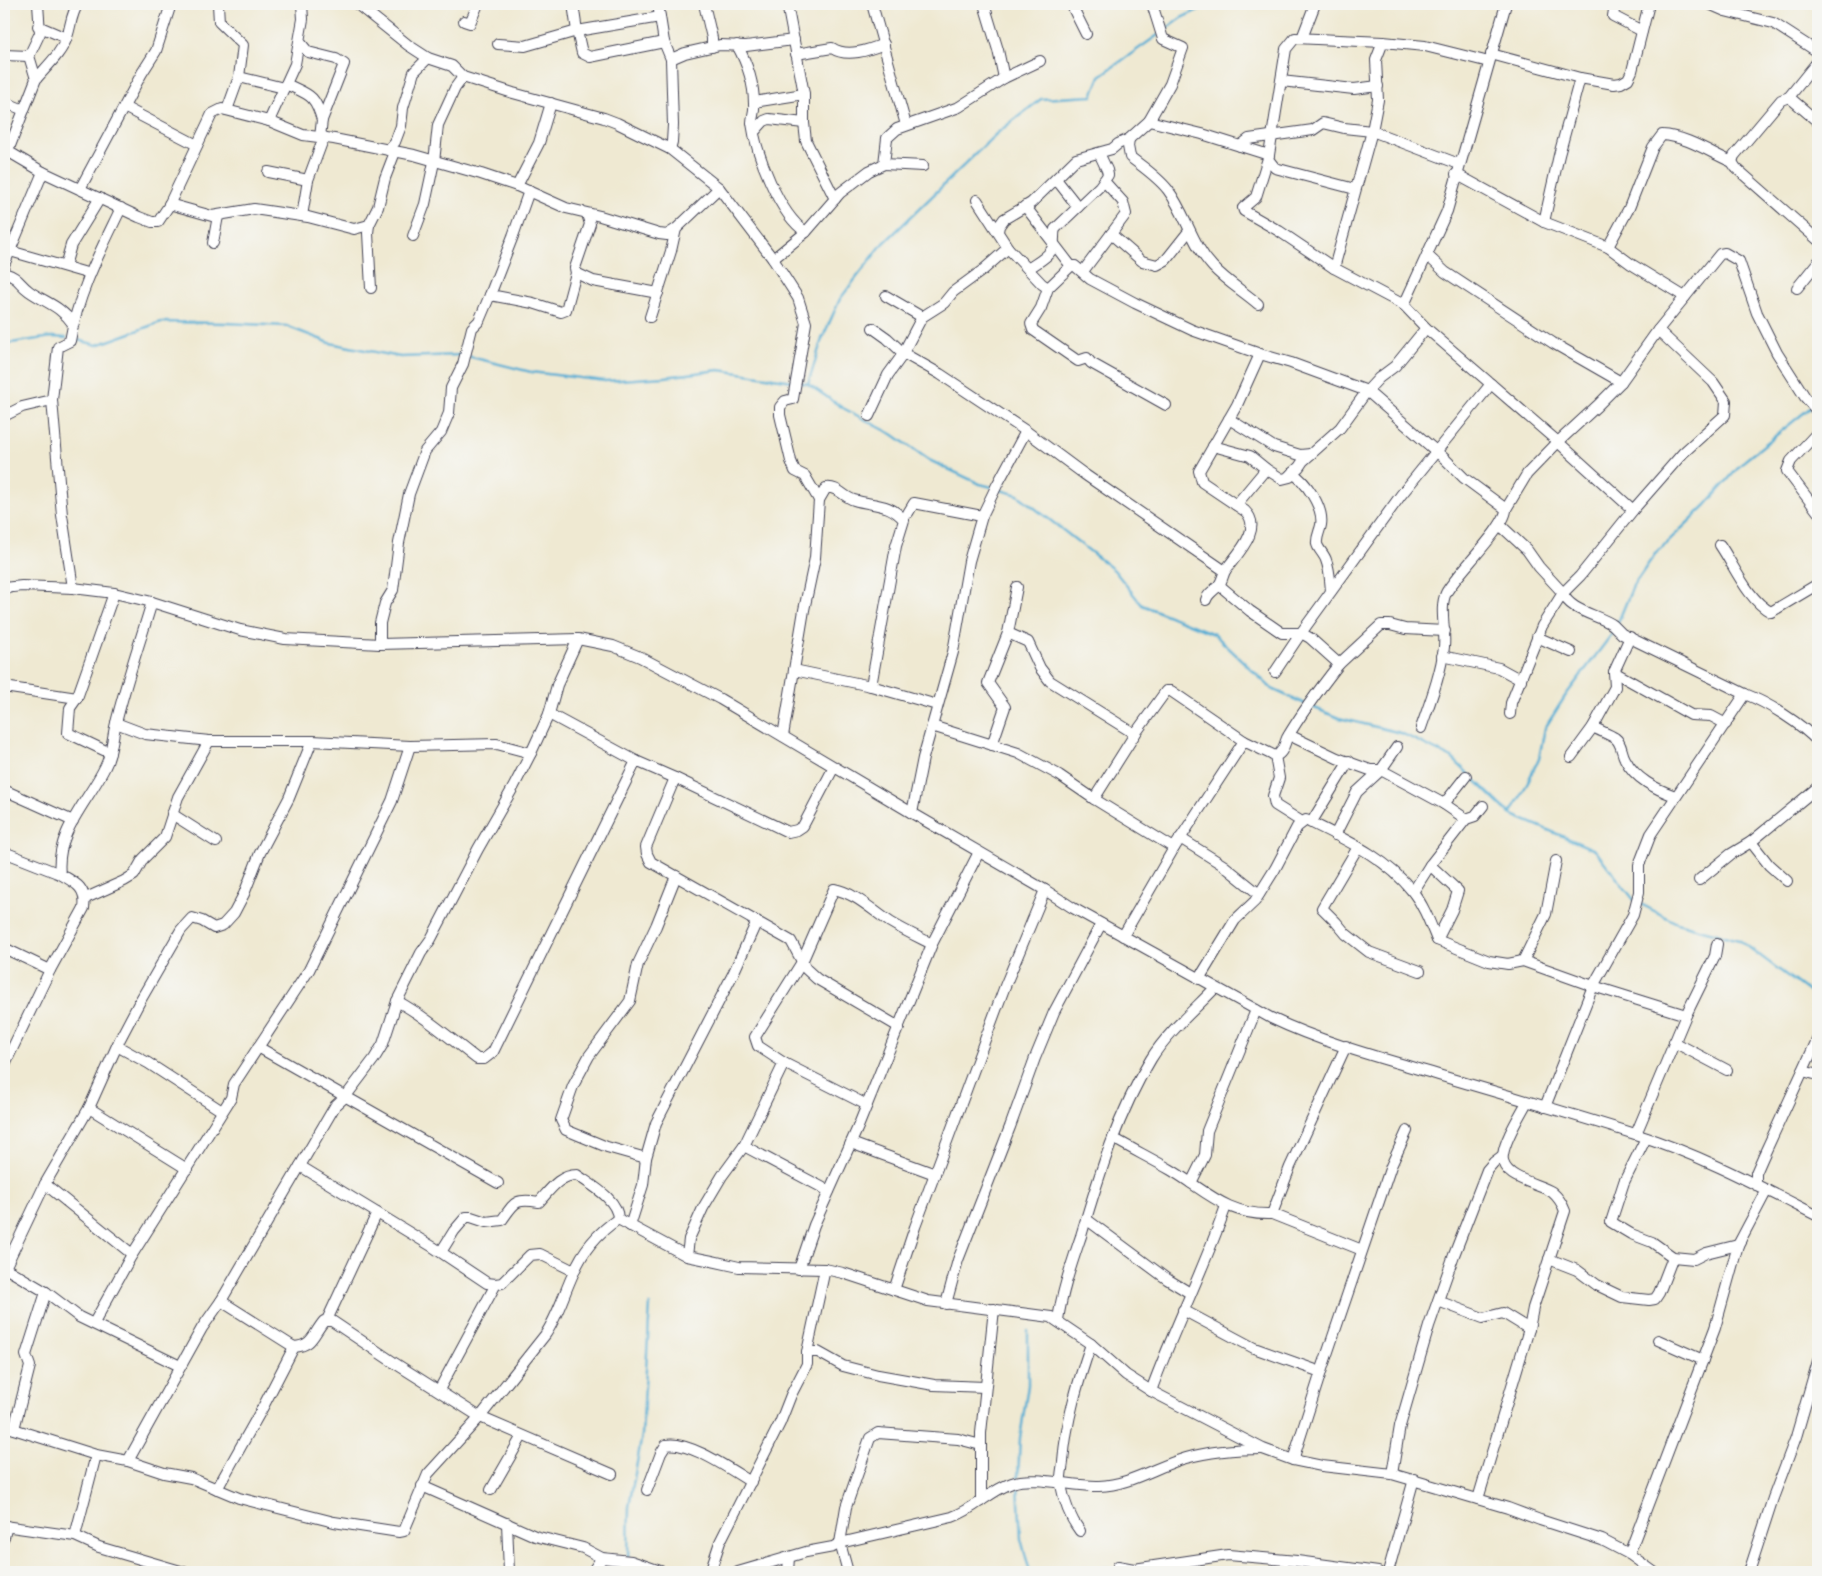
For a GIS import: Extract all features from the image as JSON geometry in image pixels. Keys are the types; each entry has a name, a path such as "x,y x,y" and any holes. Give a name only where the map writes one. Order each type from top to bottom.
{"street":[{"path":"36,79 29,56 40,33 38,26 38,4"},
{"path":"78,4 72,13 66,38 61,49 36,79 6,150 43,172 152,222 158,222 169,204 212,114 218,110 227,110 269,121 303,135 414,155 518,186 566,208 660,234 667,235 676,229 719,188"},
{"path":"80,189 142,73 156,51 171,4"},
{"path":"218,4 219,22 243,45 239,77 227,110"},
{"path":"269,121 295,64 303,19 302,4"},
{"path":"357,4 408,45 428,58 452,66 462,77 513,94 551,103 617,123 670,149 719,188 773,259 798,298 806,323 793,399 785,402 780,407 782,424 795,471 805,476 819,500"},
{"path":"464,22 470,23 478,8 478,4"},
{"path":"573,4 582,53 590,57 664,42"},
{"path":"658,4 664,42 671,59 673,125 670,149"},
{"path":"704,4 712,38 712,47"},
{"path":"787,4 804,94 806,141 835,199"},
{"path":"872,4 906,126"},
{"path":"984,4 998,50 1004,78"},
{"path":"1071,4 1086,34"},
{"path":"998,231 1004,219 1025,206 1076,159 1112,149 1129,139 1149,121 1170,84 1183,48 1162,38 1152,4"},
{"path":"1302,38 1315,4"},
{"path":"1404,305 1428,255 1446,211 1506,4"},
{"path":"1615,4 1613,16 1642,31"},
{"path":"1633,510 1558,442 1426,328 1404,305 1334,268 1242,208 1256,197 1269,157 1286,49 1295,38 1424,46 1490,58 1580,78 1621,84 1628,79 1649,4"},
{"path":"1709,4 1725,11 1773,23 1818,52"},
{"path":"498,44 525,46 577,31 660,17"},
{"path":"38,26 66,38"},
{"path":"671,59 685,53 720,45 794,40"},
{"path":"300,42 308,52 336,59 344,64 322,120"},
{"path":"1334,268 1372,131 1378,100 1376,60 1383,42"},
{"path":"796,54 832,48 838,52 847,53 873,49 884,44"},
{"path":"737,45 748,68 754,102 752,116 754,132 761,153 762,163 780,201 799,227 806,232"},
{"path":"4,55 29,56"},
{"path":"370,288 367,229 378,207 414,72 428,58"},
{"path":"888,161 887,138 896,129 960,107 1004,78 1040,61"},
{"path":"1732,162 1734,156 1781,100 1789,97 1818,61"},
{"path":"239,77 285,86 311,96 318,105 322,120 322,137 308,180 302,216"},
{"path":"412,236 425,204 434,162 438,124 462,77"},
{"path":"1544,222 1559,155 1580,78"},
{"path":"1281,81 1354,89 1378,86"},
{"path":"754,102 804,94"},
{"path":"1789,97 1818,122"},
{"path":"4,102 24,110"},
{"path":"518,186 539,143 551,103"},
{"path":"124,107 197,145"},
{"path":"754,132 764,121 769,119 804,123"},
{"path":"1149,121 1202,134 1240,146 1269,157 1275,168 1356,189"},
{"path":"1240,146 1249,139 1313,130 1323,123 1344,128 1372,131 1457,169 1544,222 1608,247 1631,264 1685,297"},
{"path":"1608,247 1629,208 1653,147 1662,135 1684,140 1732,162 1736,168 1818,240"},
{"path":"1129,139 1130,157 1154,176 1168,191 1186,221 1189,231 1213,267 1258,304"},
{"path":"1028,269 1052,251 1055,229 1108,175 1099,153"},
{"path":"773,259 806,232 840,193 869,172 888,161 924,166"},
{"path":"4,265 43,172"},
{"path":"268,172 308,180"},
{"path":"1056,179 1078,207"},
{"path":"1084,273 1084,270 1126,214 1123,202 1104,181"},
{"path":"380,644 380,623 385,603 392,590 409,494 425,451 441,432 449,413 451,388 463,364 472,328 479,321 490,295 528,191"},
{"path":"65,266 72,245 100,198"},
{"path":"976,200 1008,248 1048,288"},
{"path":"169,204 212,216 254,209 302,216 354,229 367,229"},
{"path":"1025,206 1071,266 1075,266 1090,279 1192,330 1367,391 1464,478 1506,509"},
{"path":"73,588 62,515 52,400 58,347 71,333 78,303 121,208"},
{"path":"490,295 533,303 561,312 566,310 576,272 575,268 590,224 587,214"},
{"path":"213,243 218,216"},
{"path":"650,317 676,229"},
{"path":"1111,234 1142,261 1157,265 1166,260 1189,231"},
{"path":"660,234 671,251"},
{"path":"869,416 888,375 903,353 922,317 944,303 953,292 983,270 1008,248"},
{"path":"10,251 90,274"},
{"path":"1421,728 1442,656 1445,631 1444,598 1447,592 1500,525 1506,509 1527,474 1621,382 1658,330 1720,254 1725,253 1734,257 1742,266 1757,313 1770,340 1805,397 1818,412"},
{"path":"1428,255 1445,272 1553,343 1621,382"},
{"path":"1797,288 1818,262"},
{"path":"1071,266 1048,288 1032,324 1033,330 1078,361 1087,358 1091,363 1166,405"},
{"path":"576,272 593,281 658,293"},
{"path":"4,273 20,281 27,290 61,310 71,333"},
{"path":"886,296 922,317"},
{"path":"873,328 903,353 940,374 1026,431 1084,474 1225,571"},
{"path":"1213,446 1250,456 1282,479 1290,477 1340,428 1367,391 1379,378 1395,366 1426,328"},
{"path":"1510,714 1511,703 1537,637 1562,593 1580,576 1633,510 1683,453 1725,415 1726,401 1713,382 1658,330"},
{"path":"1206,600 1208,595 1219,585 1225,571 1238,557 1249,537 1252,523 1251,516 1202,482 1199,471 1237,405 1260,354"},
{"path":"1276,672 1301,633 1401,495 1491,384"},
{"path":"4,416 22,407 52,400"},
{"path":"1229,419 1274,447 1300,455 1312,454"},
{"path":"912,814 923,758 953,652 970,561 982,516 1026,431"},
{"path":"1818,432 1791,461 1787,471 1818,512"},
{"path":"1236,505 1266,469"},
{"path":"1292,473 1305,483 1314,498 1320,516 1322,524 1317,537 1317,545 1327,561 1331,591"},
{"path":"783,736 804,610 815,558 819,500 826,488 832,487 854,500 878,504 897,512 904,520 896,546 871,686"},
{"path":"908,513 914,503 982,516"},
{"path":"1500,525 1527,550 1564,598 1583,612 1745,694 1761,700 1811,734 1818,742"},
{"path":"1720,546 1749,591 1763,607 1771,612 1818,584"},
{"path":"1219,585 1250,611 1282,633 1301,633 1310,638 1339,664"},
{"path":"4,588 22,586 73,588 114,593 152,602 240,630 285,639 380,644 578,639 613,646 640,657 720,699 912,814 1102,924 1215,988 1296,1030 1679,1149 1818,1216"},
{"path":"992,745 1006,707 988,682 1008,632 1017,587"},
{"path":"110,753 68,733 70,708 78,698 114,593"},
{"path":"60,874 59,853 64,838 106,766 116,723 152,602"},
{"path":"1275,756 1279,755 1282,751 1289,735 1339,664 1381,625 1390,625 1404,629 1445,631"},
{"path":"1008,632 1028,642 1040,668 1050,681 1135,734"},
{"path":"1571,757 1593,727 1615,687 1614,672 1626,635"},
{"path":"1537,637 1571,652"},
{"path":"128,1461 202,1328 221,1301 335,1106 346,1096 384,1044 397,1001 421,953 431,939 473,857 531,753 549,714 558,685 578,639"},
{"path":"1442,656 1499,668 1521,680"},
{"path":"794,670 871,686 937,705"},
{"path":"1614,672 1691,715 1711,716 1726,724"},
{"path":"4,687 69,695 78,698"},
{"path":"1094,799 1135,734 1163,694 1168,690 1244,741 1275,756"},
{"path":"1545,1107 1593,986 1633,915 1638,892 1639,864 1651,834 1745,694"},
{"path":"549,714 636,761 788,832 798,830 803,826 834,767"},
{"path":"116,723 145,734 209,741 312,741 410,746 497,744 531,753"},
{"path":"932,726 1018,753 1059,775 1094,799 1174,848"},
{"path":"1593,727 1615,738 1620,745 1625,760 1639,777 1651,786 1675,796"},
{"path":"1289,735 1337,758 1370,770 1381,770 1444,804 1466,819"},
{"path":"86,898 134,875 143,859 166,837 178,797 209,741"},
{"path":"180,1366 80,1317 46,1292 4,1269 45,1184 90,1108 117,1046 140,1001 181,930 192,918 214,928 223,925 234,913 260,853 289,798 312,741"},
{"path":"1123,936 1180,838 1244,741"},
{"path":"94,1323 132,1254 231,1098 234,1084 294,995 317,956 392,801 410,746"},
{"path":"1335,835 1357,792 1381,770 1397,747"},
{"path":"1275,756 1280,778 1272,796 1275,805 1335,835 1387,865 1413,892 1426,913 1437,940 1489,961 1508,964 1523,961 1593,986 1686,1015"},
{"path":"397,1001 439,1029 477,1059 484,1059 494,1052 636,761"},
{"path":"1199,979 1235,920 1255,900 1276,869 1297,827 1306,822 1349,761"},
{"path":"1444,804 1466,776"},
{"path":"675,778 646,847 651,862 724,901 791,941 806,970 817,979 898,1027"},
{"path":"1699,880 1732,854 1751,842 1818,787"},
{"path":"4,790 73,821"},
{"path":"1413,892 1430,865 1466,819 1476,816 1483,806"},
{"path":"172,814 216,842"},
{"path":"1180,838 1223,865 1259,894"},
{"path":"1751,842 1769,865 1787,881"},
{"path":"1358,848 1322,908 1346,934 1368,952 1420,971"},
{"path":"4,852 60,874 80,886 86,898 84,908 6,1054 4,1066"},
{"path":"799,1268 814,1225 867,1105 932,944 979,852"},
{"path":"1523,961 1546,914 1556,861"},
{"path":"1430,865 1458,890 1452,910 1437,940"},
{"path":"646,1158 607,1146 566,1130 561,1120 573,1086 589,1056 630,1001 638,964 676,876"},
{"path":"867,1105 784,1063 758,1046 755,1037 802,962 834,889 843,891 856,898 892,923 932,944"},
{"path":"894,1290 915,1227 1004,986 1045,890"},
{"path":"630,1226 643,1185 646,1158 656,1123 733,974 757,921"},
{"path":"946,1304 958,1260 1035,1058 1054,1012 1102,924"},
{"path":"1717,944 1715,956 1674,1042 1611,1222 1631,1234 1652,1242 1673,1257 1694,1259 1706,1253 1738,1245"},
{"path":"4,948 50,970"},
{"path":"1058,1320 1060,1302 1124,1108 1151,1058 1215,988"},
{"path":"1191,1183 1205,1155 1207,1131 1256,1010"},
{"path":"1756,1185 1756,1173 1818,1038"},
{"path":"1674,1042 1727,1070"},
{"path":"117,1046 148,1063 222,1111"},
{"path":"1272,1214 1290,1167 1346,1046"},
{"path":"258,1047 498,1183"},
{"path":"688,1256 689,1239 702,1208 744,1146 784,1063"},
{"path":"1802,1071 1818,1075"},
{"path":"1392,1474 1400,1426 1438,1300 1454,1255 1487,1170 1502,1156 1527,1102"},
{"path":"90,1108 187,1169"},
{"path":"1293,1460 1390,1166 1407,1132"},
{"path":"1113,1138 1171,1170 1226,1206 1258,1215 1272,1214 1362,1250"},
{"path":"851,1143 935,1174"},
{"path":"744,1146 829,1191"},
{"path":"1478,1500 1529,1329 1533,1308 1565,1210 1551,1192 1510,1173 1504,1165 1502,1156"},
{"path":"300,1166 441,1252 483,1281 496,1284"},
{"path":"441,1252 466,1217 486,1222 502,1220 512,1205 522,1199 539,1202 562,1177 576,1175 605,1195 618,1212 618,1219"},
{"path":"45,1184 132,1254"},
{"path":"1629,1554 1715,1328 1738,1245 1767,1190"},
{"path":"1151,1391 1190,1293 1211,1249 1226,1206"},
{"path":"221,1301 294,1347 306,1345 314,1337 324,1321 327,1320 377,1213"},
{"path":"618,1219 688,1256 739,1267 825,1269 928,1301 1051,1317 1091,1344 1126,1375 1151,1391 1263,1449 1293,1460 1322,1466 1392,1474 1414,1479 1602,1540 1629,1554 1654,1572"},
{"path":"4,1426 110,1459 128,1461 164,1473 191,1478 239,1498 334,1522 399,1532 404,1531 422,1486 433,1468 480,1417 554,1323 574,1271 594,1240 618,1219"},
{"path":"1086,1219 1167,1279 1190,1293"},
{"path":"439,1390 496,1284 507,1279 530,1256 540,1254 574,1271"},
{"path":"1549,1259 1577,1270 1597,1285 1622,1297 1649,1300 1655,1299 1659,1293 1673,1257"},
{"path":"710,1572 720,1542 752,1482 806,1364 825,1269"},
{"path":"14,1429 30,1366 26,1355 46,1292"},
{"path":"1438,1300 1483,1318 1503,1313 1529,1329"},
{"path":"981,1500 981,1445 985,1387 994,1309"},
{"path":"1183,1310 1254,1348 1321,1372"},
{"path":"327,1320 338,1324 393,1362 480,1417 612,1474"},
{"path":"1658,1340 1703,1360"},
{"path":"1080,1531 1073,1522 1060,1484 1065,1437 1079,1379 1091,1344"},
{"path":"217,1489 294,1347"},
{"path":"807,1352 818,1352 843,1366 878,1374 934,1385 985,1387"},
{"path":"1749,1572 1773,1498 1796,1437 1818,1361"},
{"path":"848,1572 840,1544 846,1507 870,1438 878,1433 958,1439 981,1445"},
{"path":"491,1490 522,1436"},
{"path":"648,1490 661,1453 666,1445 674,1444 685,1446 710,1458 752,1482"},
{"path":"738,1572 806,1552 833,1547 962,1514 996,1490 1012,1483 1025,1480 1102,1486 1123,1482 1186,1458 1218,1452 1263,1449"},
{"path":"75,1536 96,1455"},
{"path":"1388,1572 1414,1479"},
{"path":"422,1486 535,1536 583,1548 602,1558 631,1561 663,1572"},
{"path":"507,1523 510,1572"},
{"path":"5,1530 75,1536 98,1547 184,1572"},
{"path":"1118,1566 1134,1569 1228,1555 1297,1561 1352,1571 1378,1572"},
{"path":"788,1572 789,1557"},
{"path":"592,1572 602,1558"},
{"path":"1297,1561 1297,1572"},
{"path":"1635,1572 1640,1562"}],"waterway":[{"path":"1163,31 1181,18 1211,4"},
{"path":"808,384 822,339 840,299 881,246 996,134 1041,99 1092,96 1100,76 1158,35"},
{"path":"74,339 97,345 161,322 226,323 286,326 330,343 400,357 462,355"},
{"path":"4,344 52,337 66,338"},
{"path":"467,356 531,372 605,381 665,377 719,370 793,381"},
{"path":"798,382 808,384 843,408 892,434 929,460 980,484 992,487"},
{"path":"1617,625 1633,586 1655,554 1706,505 1744,461 1810,408"},
{"path":"997,489 1018,495 1114,570 1142,605 1214,634 1272,689 1305,704"},
{"path":"1510,814 1539,758 1545,728 1566,695 1615,630"},
{"path":"1312,707 1339,718 1401,733 1452,758 1510,814 1595,850 1634,900"},
{"path":"1639,903 1677,923 1739,940 1810,993"},
{"path":"628,1557 629,1507 642,1435 650,1305"},
{"path":"1018,1478 1020,1438 1028,1385 1028,1331"},
{"path":"1018,1484 1021,1539 1030,1572"},
{"path":"628,1565 628,1572"},
{"path":"1087,1572 1109,1568"}]}
